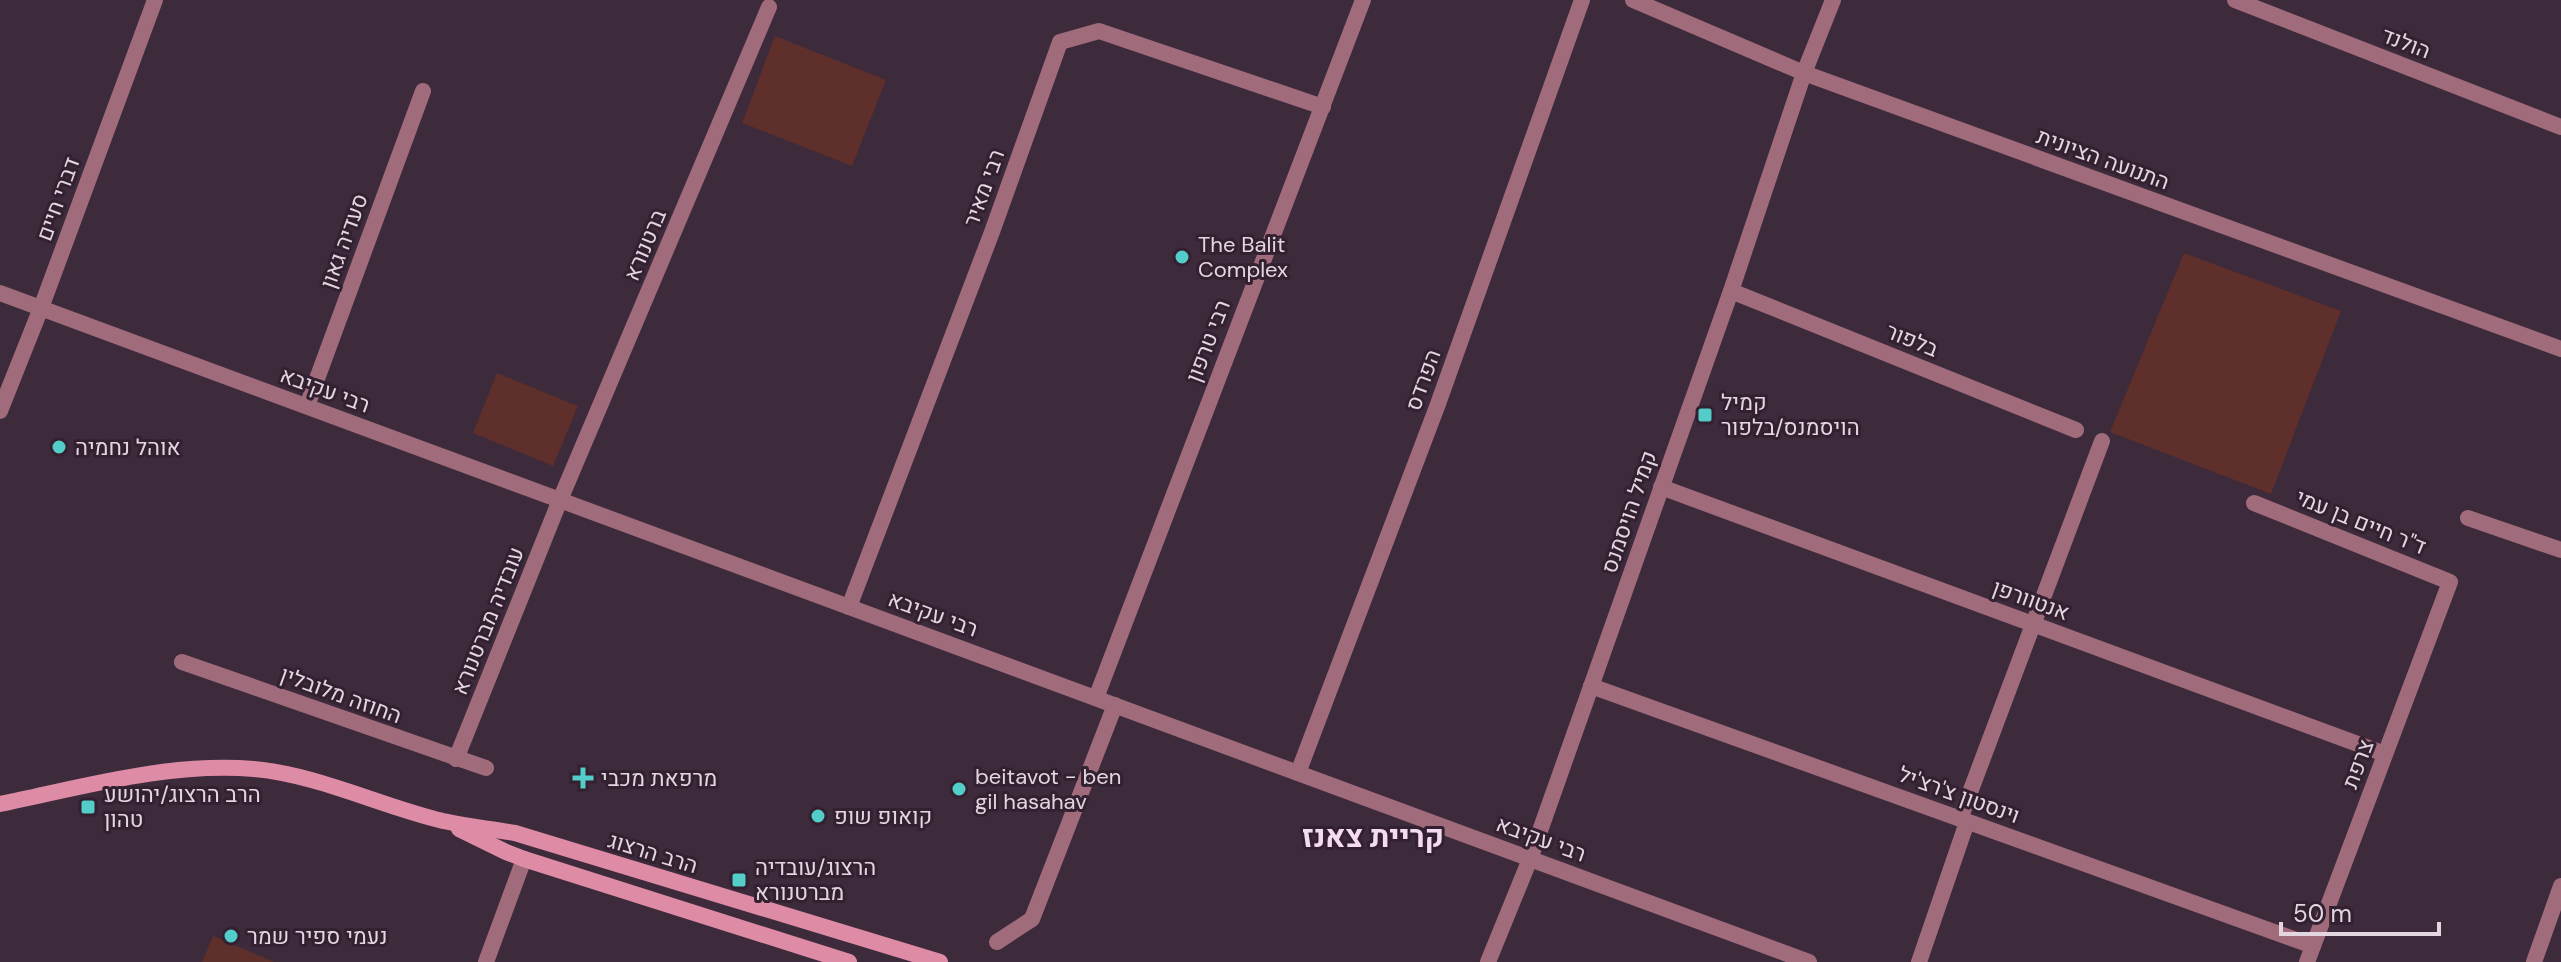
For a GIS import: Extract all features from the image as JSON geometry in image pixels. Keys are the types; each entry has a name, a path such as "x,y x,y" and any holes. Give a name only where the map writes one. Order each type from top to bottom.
{"street":[{"name":"דברי חיים","path":"0,411 155,0"},
{"name":"רבי טרפון","path":"1096,698 1363,0"},
{"name":"הפרדס","path":"1298,773 1438,404 1582,0"},
{"name":"התנועה הציונית","path":"1633,0 1804,73 2561,349"},
{"path":"1804,73 1833,0"},
{"name":"הולנד","path":"2235,0 2561,127"},
{"name":"ברטנורא","path":"560,500 769,7"},
{"name":"רבי מאיר","path":"849,607 992,232 1060,42 1099,31 1323,107"},
{"name":"קמיל הויסמנס","path":"1488,962 1530,859 1731,291 1804,73"},
{"name":"סעדיה גאון","path":"307,406 423,91"},
{"name":"בלפור","path":"1731,291 2076,430"},
{"name":"רבי עקיבא","path":"0,293 1809,962"},
{"path":"1919,962 1963,820 2102,441"},
{"name":"אנטוורפן","path":"1661,487 2385,754"},
{"name":"עובדיה מברטנורא","path":"456,759 560,500"},
{"name":"ד\"ר חיים בן עמי","path":"2254,503 2450,582"},
{"path":"2468,518 2561,550"},
{"name":"צרפת","path":"2310,954 2450,582"},
{"name":"החוזה מלובלין","path":"182,662 486,768"},
{"name":"וינסטון צ'רצ'יל","path":"1591,686 1963,820 2310,954"},
{"path":"997,942 1032,919 1115,705"},
{"name":"הרב הרצוג","path":"0,804 159,772 211,767 257,770 313,782 443,821 515,833 940,962"},
{"name":"הרב הרצוג","path":"443,821 524,859 849,962"},
{"path":"486,962 524,859"},
{"path":"2534,962 2561,886"}],"shaded area":[{"path":"775,36 886,80 852,166 742,123"},
{"path":"2184,253 2341,311 2271,494 2110,432"},
{"path":"497,373 578,406 553,466 473,433"},
{"path":"213,936 274,962 202,962"}],"place":[{"name":"The Balit Complex","path":"1182,257"},
{"name":"קמיל הויסמנס/בלפור","path":"1705,415"},
{"name":"אוהל נחמיה","path":"59,447"},
{"name":"מרפאת מכבי","path":"583,778"},
{"name":"beitavot - ben gil hasahav","path":"959,789"},
{"name":"הרב הרצוג/יהושע טהון","path":"88,807"},
{"name":"קואופ שופ","path":"818,816"},
{"name":"הרצוג/עובדיה מברטנורא","path":"739,880"},
{"name":"נעמי ספיר שמר","path":"231,936"}],"district":[{"name":"קריית צאנז","path":"1373,836"}]}
